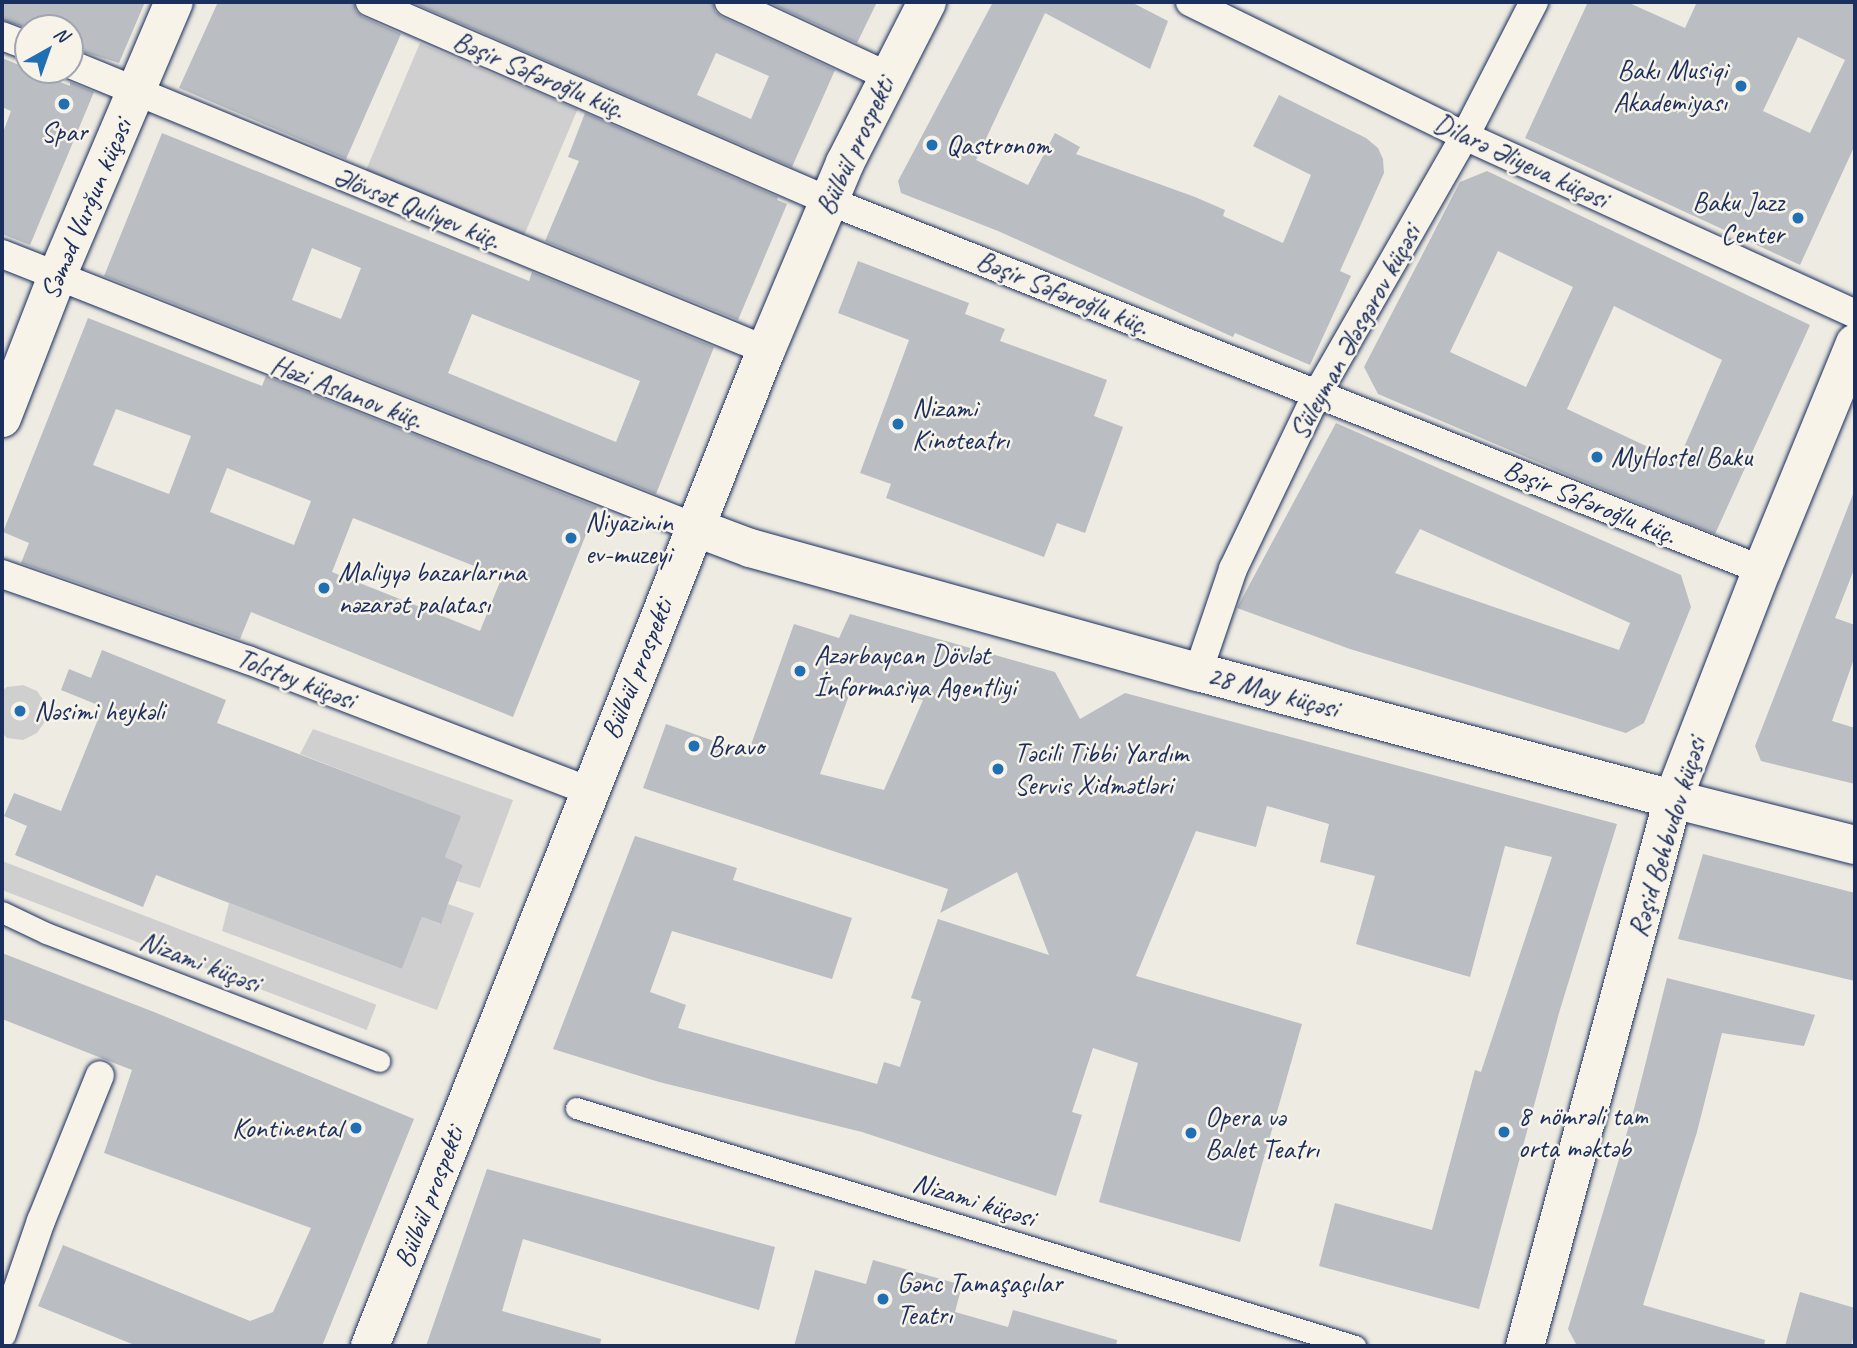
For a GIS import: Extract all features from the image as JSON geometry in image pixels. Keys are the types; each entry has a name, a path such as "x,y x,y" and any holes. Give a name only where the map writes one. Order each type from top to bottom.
{"main road":[{"name":"Səməd Vurğun küçəsi","path":"2,418 57,276 174,2"},
{"name":"Bülbül prospekti","path":"370,1346 766,349 829,201 888,76 927,2"},
{"name":"Rəşid Behbudov küçəsi","path":"1525,1346 1673,799 1762,570 1855,343"},
{"name":"28 May küçəsi","path":"694,527 750,548 1198,672 1855,845"}],"street":[{"name":"Bəşir Səfəroğlu küç.","path":"370,2 829,201 1762,570"},
{"path":"729,2 888,76"},
{"name":"Dilarə Əliyeva küçəsi","path":"1191,2 1465,136 1855,314"},
{"name":"Süleyman Ələsgərov küçəsi","path":"1198,672 1238,557 1317,394 1465,136 1534,2"},
{"name":"Əlövsət Quliyev küç.","path":"84,70 766,349"},
{"name":"Həzi Aslanov küç.","path":"2,254 694,527"},
{"name":"Tolstoy küçəsi","path":"2,574 248,660 589,791"},
{"name":"Nizami küçəsi","path":"2,912 46,933 379,1061"},
{"path":"2,1334 41,1221 100,1074"},
{"name":"Nizami küçəsi","path":"576,1108 1355,1346"}],"shaded area":[{"path":"420,43 577,110 523,237 366,170"},
{"path":"23,685 37,691 46,704 46,720 37,733 23,740 7,738 2,733 2,691 7,687"},
{"path":"313,729 513,800 480,888 457,881 463,865 445,857 460,816 300,754"},
{"path":"2,861 376,1005 367,1030 2,890"},
{"path":"229,903 402,969 422,917 440,924 448,904 474,913 437,1010 222,931"}],"building":[{"path":"2,2 145,2 119,63 84,52 84,14 14,14 14,24 2,20"},
{"path":"218,2 354,2 356,11 363,17 401,34 346,159 179,88"},
{"path":"411,2 713,2 715,11 722,17 835,70 792,167","holes":["716,53 769,76 751,119 697,95"]},
{"path":"768,2 877,2 857,43"},
{"path":"993,2 1131,2 1168,21 1150,69 1045,13 976,160 1028,185 1055,133 1080,147 1076,154 1195,197 1225,210 1223,216 1283,243 1311,175 1253,146 1279,95 1366,138 1378,148 1383,159 1384,173 1340,271 1351,276 1310,365 1235,333 1233,337 998,231 901,193 898,181"},
{"path":"1588,2 1627,2 1685,28 1697,2 1855,2 1855,145 1800,265 1525,138","holes":["1798,37 1845,60 1810,133 1763,111"]},
{"path":"2,58 14,63 14,84 75,84 94,92 30,245 2,234 2,135 11,111 2,107"},
{"path":"585,113 778,197 777,200 787,204 738,320 545,241 579,161 568,157"},
{"path":"162,133 529,281 532,272 714,347 656,494 104,276","holes":["312,248 361,268 341,319 292,300","472,314 640,381 616,442 448,373"]},
{"path":"1487,171 1810,325 1715,534 1378,394 1364,367 1460,182","holes":["1498,251 1573,287 1526,387 1450,352","1614,306 1722,360 1678,461 1567,409"]},
{"path":"858,261 969,303 965,314 1005,329 1000,341 1107,380 1094,416 1123,427 1085,533 1057,523 1044,557 886,498 891,484 860,473 909,340 838,313"},
{"path":"88,318 262,386 266,376 597,507 513,717 251,612 240,639 21,563 29,543 3,532","holes":["116,409 191,436 169,494 93,465","227,468 311,501 294,545 210,512","353,518 502,577 480,631 332,572"]},
{"path":"1336,423 1681,575 1691,607 1644,723 1626,733 1350,649 1237,608","holes":["1420,529 1630,623 1619,650 1395,573"]},
{"path":"1855,489 1855,567 1835,618 1855,625 1855,656 1832,721 1855,728 1855,784 1761,761 1755,746"},
{"path":"850,614 1055,672 1080,719 1125,693 1617,824 1559,1013 1479,1309 1319,1266 1335,1203 1432,1230 1475,1070 1481,1072 1552,857 1505,846 1470,977 1356,944 1375,876 1320,862 1329,824 1267,806 1256,847 1196,831 1136,976 1302,1024 1240,1242 1099,1202 1138,1063 1093,1048 1072,1112 1082,1115 1056,1196 862,1132 659,1082 553,1049 635,836 737,868 733,880 852,918 832,979 672,931 650,992 686,1005 678,1028 877,1084 884,1062 900,1067 921,1001 911,998 938,919 1049,955 1017,872 940,913 948,889 643,788 666,724 748,753 794,624 839,638","holes":["854,682 923,700 884,790 820,774"]},
{"path":"102,650 226,700 217,723 461,816 445,857 463,865 441,924 422,917 402,969 156,875 143,907 15,855 27,826 4,816 14,793 61,811 103,707 61,690 69,669 91,678"},
{"path":"1703,854 1855,893 1855,981 1678,939"},
{"path":"2,953 414,1119 322,1346 137,1346 38,1306 63,1245 250,1321 273,1312 311,1228 104,1153 132,1070 2,1019"},
{"path":"1667,978 1815,1015 1804,1046 1722,1033 1697,1132 1643,1305 1765,1340 1764,1346 1582,1346 1576,1344 1568,1329 1634,1109"},
{"path":"487,1169 775,1247 759,1310 523,1239 502,1311 601,1339 600,1346 426,1346"},
{"name":"Gənc Tamaşaçılar Teatrı","path":"873,1260 962,1285 955,1312 1008,1327 1013,1310 1117,1340 1116,1346 794,1346 815,1270 866,1284"},
{"path":"1800,1292 1855,1308 1855,1331 1851,1346 1785,1346"}],"place":[{"name":"Bakı Musiqi Akademiyası","path":"1741,86"},
{"name":"Spar","path":"64,104"},
{"name":"Qastronom","path":"932,145"},
{"name":"Baku Jazz Center","path":"1798,218"},
{"name":"Nizami Kinoteatrı","path":"898,424"},
{"name":"MyHostel Baku","path":"1597,457"},
{"name":"Niyazinin ev-muzeyi","path":"571,538"},
{"name":"Maliyyə bazarlarına nəzarət palatası","path":"324,588"},
{"name":"Azərbaycan Dövlət İnformasiya Agentliyi","path":"800,671"},
{"name":"Nəsimi heykəli","path":"20,711"},
{"name":"Bravo","path":"694,746"},
{"name":"Təcili Tibbi Yardım Servis Xidmətləri","path":"998,769"},
{"name":"Kontinental","path":"356,1128"},
{"name":"8 nömrəli tam orta məktəb","path":"1504,1132"},
{"name":"Opera və Balet Teatrı","path":"1191,1133"},
{"name":"Gənc Tamaşaçılar Teatrı","path":"883,1299"}]}
